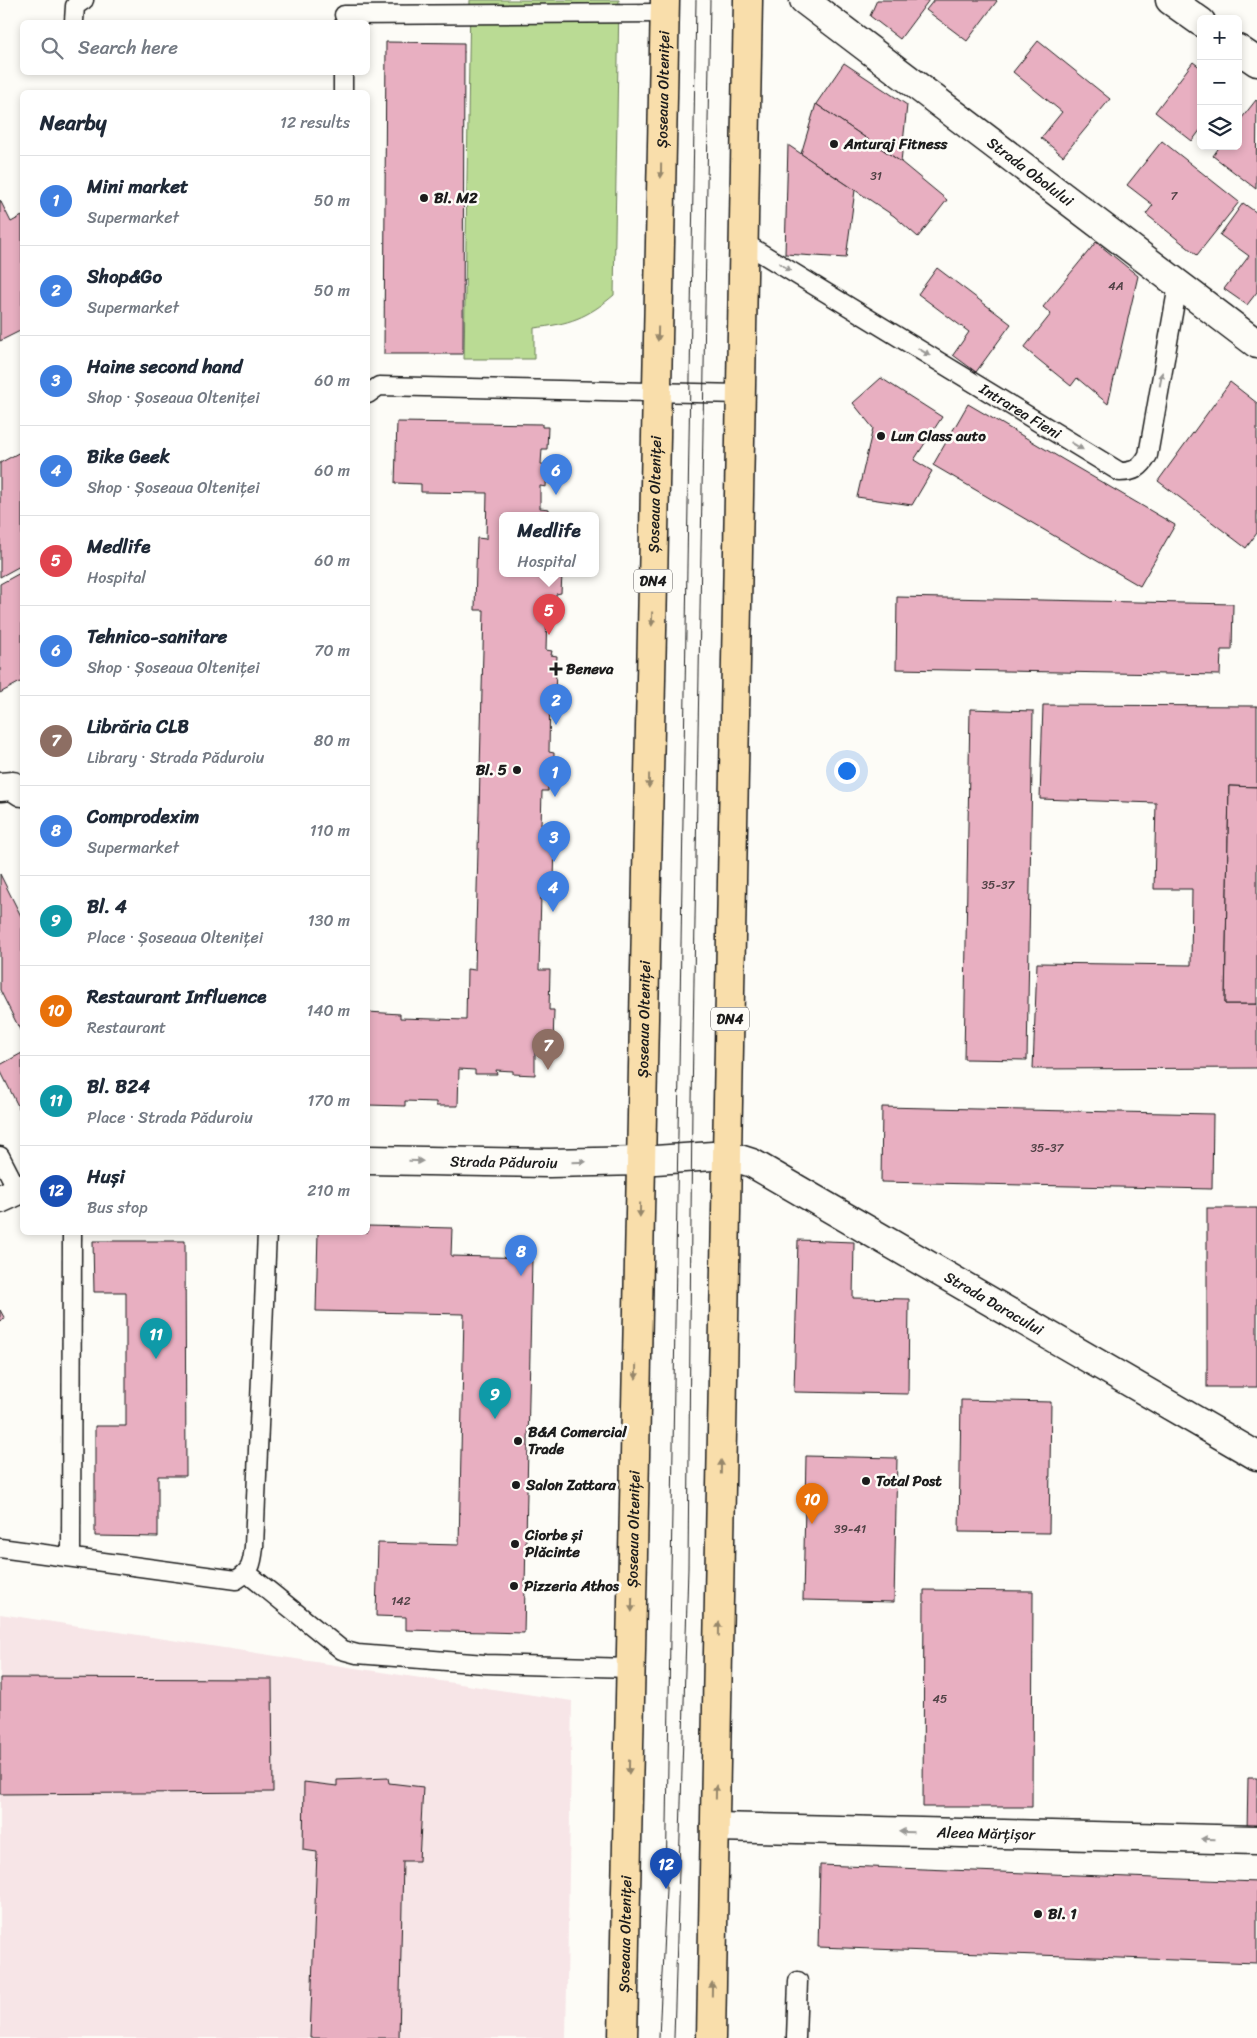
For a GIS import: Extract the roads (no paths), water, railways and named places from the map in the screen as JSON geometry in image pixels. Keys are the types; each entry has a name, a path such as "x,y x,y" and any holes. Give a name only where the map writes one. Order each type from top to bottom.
{"main road":[{"name":"DN4","path":"711,2038 748,0"},
{"name":"Șoseaua Olteniței","path":"623,2038 664,7"}],"street":[{"name":"Strada Obolului","path":"804,0 1257,344"},
{"path":"1170,0 1197,19"},
{"path":"1242,52 1257,62"},
{"path":"0,787 13,786 20,791"},
{"name":"Strada Păduroiu","path":"370,1160 549,1163 641,1161 727,1155"},
{"name":"Strada Daracului","path":"727,1155 752,1163 774,1174 1257,1456"},
{"name":"Aleea Mărțișor","path":"715,1827 1257,1840"}],"lane":[{"path":"74,20 76,6 84,0"},
{"path":"344,12 664,7"},
{"path":"343,75 343,90"},
{"name":"Intrarea Fieni","path":"743,242 1120,472 1133,472 1148,455 1178,284"},
{"path":"370,393 379,386 741,394"},
{"path":"0,1156 13,1193"},
{"path":"71,1557 72,1235"},
{"path":"0,1548 236,1580 247,1573 253,1561 254,1547 267,1235"},
{"path":"247,1573 342,1650 357,1654 486,1664 631,1668"},
{"path":"796,2038 798,1981"}],"tram line":[{"path":"659,2038 666,1889 696,0"},
{"path":"674,2038 688,1568 692,1103 710,0"}],"place":[{"name":"Anturaj Fitness","path":"834,144"},
{"name":"Bl. M2","path":"424,198"},
{"name":"Lun Class auto","path":"881,436"},
{"name":"Tehnico-sanitare","path":"556,495"},
{"name":"Medlife","path":"549,635"},
{"name":"Beneva","path":"556,669"},
{"name":"Shop&Go","path":"556,725"},
{"name":"Bl. 5","path":"517,770"},
{"name":"Mini market","path":"555,797"},
{"name":"Haine second hand","path":"554,862"},
{"name":"Bike Geek","path":"553,912"},
{"name":"Librăria CLB","path":"548,1070"},
{"name":"Comprodexim","path":"521,1276"},
{"name":"Bl. B24","path":"156,1359"},
{"name":"Bl. 4","path":"495,1419"},
{"name":"B&A Comercial Trade","path":"518,1441"},
{"name":"Total Post","path":"866,1481"},
{"name":"Salon Zattara","path":"516,1485"},
{"name":"Restaurant Influence","path":"812,1524"},
{"name":"Ciorbe și Plăcinte","path":"515,1544"},
{"name":"Pizzeria Athos","path":"514,1586"},
{"name":"Huși","path":"666,1889"},
{"name":"Bl. 1","path":"1038,1914"}]}
